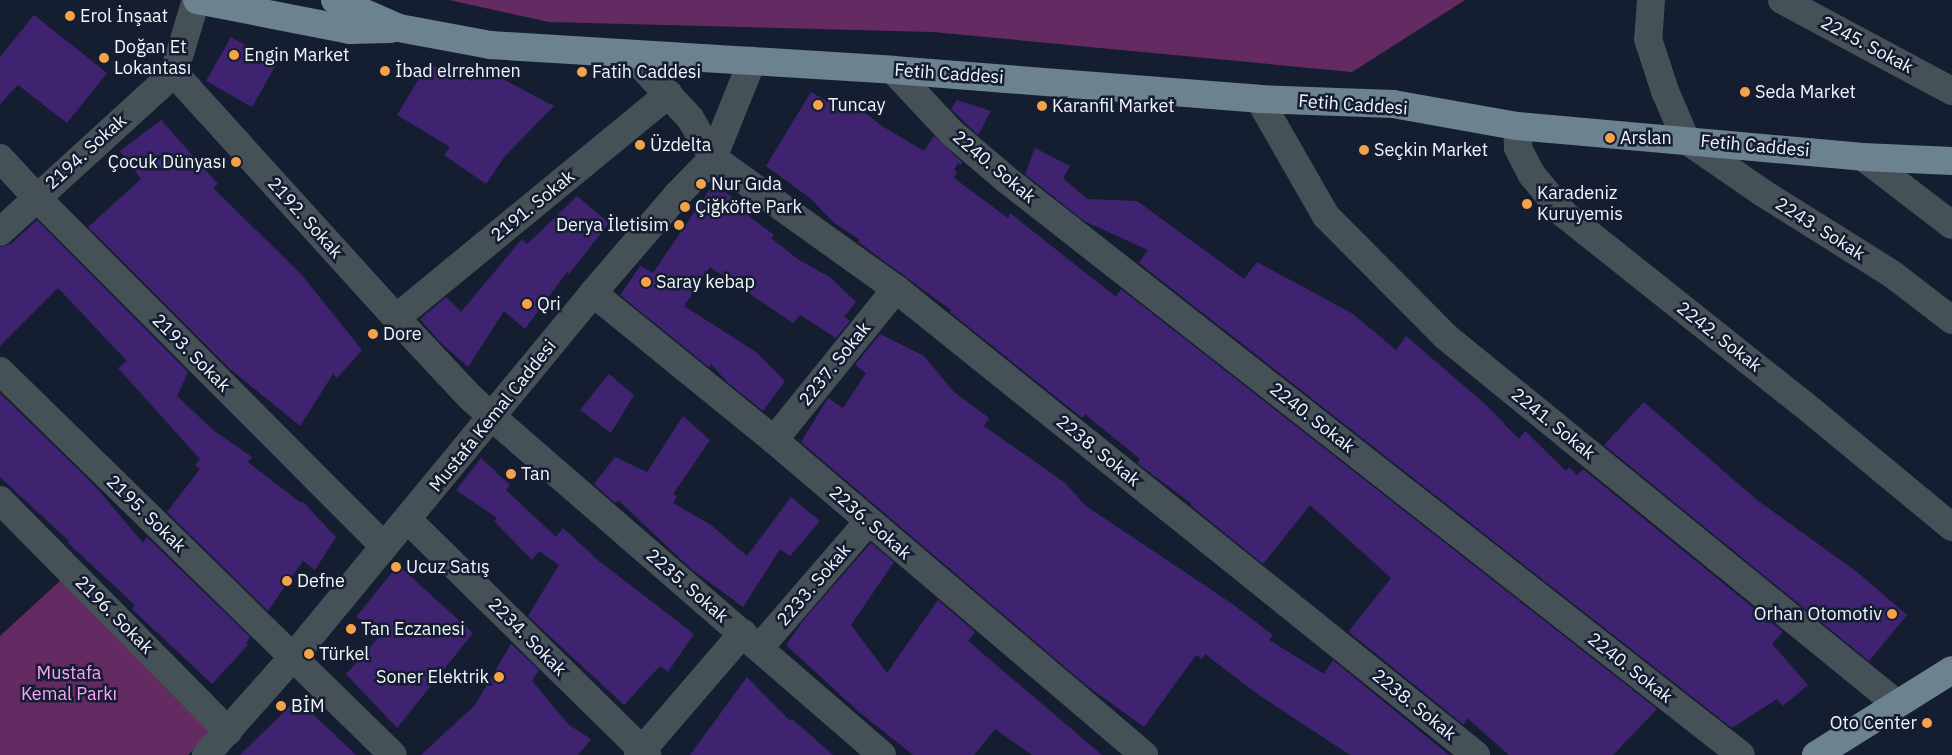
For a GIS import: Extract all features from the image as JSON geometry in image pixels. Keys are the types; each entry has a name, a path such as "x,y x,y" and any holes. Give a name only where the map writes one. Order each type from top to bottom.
{"main road":[{"path":"197,0 236,3 350,30 399,28"},
{"path":"335,0 399,28"},
{"name":"Fetih Caddesi","path":"399,28 490,45 894,70 1259,99 1393,104 1518,126 1863,157 1952,162"},
{"path":"1816,755 1952,670"}],"street":[{"path":"174,73 197,0"},
{"path":"1651,0 1648,39 1665,91 1686,140"},
{"name":"2245. Sokak","path":"1799,4 1952,91"},
{"path":"636,55 644,69 690,118 712,158"},
{"name":"Mustafa Kemal Caddesi","path":"206,755 293,657 594,293 678,194 712,158 752,61"},
{"name":"2240. Sokak","path":"894,70 952,133 1008,180 1741,755"},
{"name":"2194. Sokak","path":"0,232 36,197 174,73"},
{"name":"2192. Sokak","path":"174,73 396,318 470,397 492,417"},
{"name":"2191. Sokak","path":"396,318 669,94"},
{"name":"2241. Sokak","path":"1259,99 1326,216 1446,336 1897,704"},
{"name":"2242. Sokak","path":"1518,126 1518,148 1532,175 1564,214 1802,403 1952,527"},
{"name":"2243. Sokak","path":"1686,140 1763,193 1892,274 1952,320"},
{"path":"1863,157 1952,224"},
{"name":"2193. Sokak","path":"0,158 36,197 384,546"},
{"name":"2238. Sokak","path":"712,158 896,289 1476,755"},
{"name":"2237. Sokak","path":"774,440 896,289"},
{"name":"2236. Sokak","path":"594,293 774,440 868,522 1144,755"},
{"name":"2195. Sokak","path":"0,370 393,755"},
{"name":"2235. Sokak","path":"492,417 882,755"},
{"name":"2196. Sokak","path":"0,500 228,730"},
{"name":"2234. Sokak","path":"408,519 643,753"},
{"name":"2233. Sokak","path":"643,753 868,522"}],"green space":[{"path":"449,0 1465,0 1352,72 933,32 549,22"},
{"name":"Mustafa Kemal Parkı","path":"61,580 212,731 188,755 0,755 0,636"}],"building":[{"path":"34,15 107,73 67,123 18,85 0,104 0,57"},
{"path":"231,37 277,63 252,107 206,81"},
{"path":"428,64 471,81 480,67 554,106 505,156 486,184 444,155 450,147 397,115"},
{"path":"811,92 850,114 855,105 882,126 924,151 934,136 962,162 961,165 958,163 954,170 957,172 954,178 1008,218 1010,213 1116,297 1121,289 1657,709 1613,755 1509,755 1467,718 1464,725 1350,633 1349,631 1391,578 1310,505 1263,564 1190,505 1192,504 1137,463 1140,459 1085,414 1083,418 1081,417 950,312 951,310 858,242 860,240 833,222 810,198 766,166"},
{"path":"957,100 991,111 978,135 951,109"},
{"path":"161,120 218,184 213,188 301,274 362,350 337,378 333,374 300,426 230,369 88,227 141,179 120,151"},
{"path":"1035,148 1070,166 1063,178 1087,199 1137,201 1244,279 1257,262 1353,314 1396,350 1406,336 1485,404 1519,439 1525,431 1566,471 1569,467 1577,475 1583,469 1783,632 1772,644 1808,685 1783,706 1777,699 1732,728 1139,263 1148,250 1084,221 1025,174"},
{"path":"714,183 748,210 746,214 774,235 771,238 799,260 831,278 856,302 844,317 850,321 836,338 800,315 793,323 710,267 684,306 756,352 785,381 763,411 727,382 711,364 710,368 620,295 640,266 653,273"},
{"path":"577,196 609,223 569,274 567,272 525,329 504,311 468,367 440,342 420,319 446,297 461,312 522,239 527,244"},
{"path":"37,220 188,372 177,396 213,430 252,457 248,462 301,503 302,501 336,537 315,570 303,561 268,611 167,512 200,469 195,465 200,459 118,368 127,361 58,288 0,346 0,247 11,244"},
{"path":"880,334 924,356 953,391 989,418 984,426 1065,483 1086,506 1231,603 1273,635 1269,640 1324,674 1333,660 1449,755 1350,755 1256,693 1205,654 1202,659 1196,655 1144,727 1086,685 801,442 828,398 843,408 866,373 855,365"},
{"path":"609,374 634,395 611,433 580,410"},
{"path":"0,393 95,486 143,543 147,537 250,637 246,644 248,645 212,684 132,609 135,605 0,477"},
{"path":"1644,402 1757,500 1857,572 1907,615 1869,661 1604,445"},
{"path":"683,416 710,440 673,494 677,496 673,503 711,525 747,556 791,497 820,521 790,556 780,549 743,607 690,568 618,500 615,503 594,484 615,457 647,472"},
{"path":"481,458 510,485 506,490 556,537 563,528 599,561 694,634 668,672 660,666 624,705 528,616 559,565 539,551 532,560 494,521 497,518 456,490"},
{"path":"871,543 894,562 851,625 887,673 938,600 975,632 968,641 1102,755 1032,755 995,729 974,755 913,755 858,711 786,645 805,618"},
{"path":"398,565 473,633 397,728 346,674 379,637 356,617"},
{"path":"511,644 539,670 532,681 569,725 591,739 578,755 421,755 475,705"},
{"path":"747,677 790,721 792,719 833,755 690,755"},
{"path":"297,699 356,755 240,755"}],"place":[{"name":"Erol İnşaat","path":"70,16"},
{"name":"Engin Market","path":"234,55"},
{"name":"Doğan Et Lokantası","path":"104,58"},
{"name":"İbad elrrehmen","path":"385,71"},
{"name":"Fatih Caddesi","path":"582,72"},
{"name":"Seda Market","path":"1745,92"},
{"name":"Tuncay","path":"818,105"},
{"name":"Karanfil Market","path":"1042,106"},
{"name":"Arslan","path":"1610,138"},
{"name":"Üzdelta","path":"640,145"},
{"name":"Seçkin Market","path":"1364,150"},
{"name":"Çocuk Dünyası","path":"236,162"},
{"name":"Nur Gıda","path":"701,184"},
{"name":"Karadeniz Kuruyemis","path":"1527,204"},
{"name":"Çiğköfte Park","path":"685,207"},
{"name":"Derya İletisim","path":"679,225"},
{"name":"Saray kebap","path":"646,282"},
{"name":"Qri","path":"527,304"},
{"name":"Dore","path":"373,334"},
{"name":"Tan","path":"511,474"},
{"name":"Ucuz Satış","path":"396,567"},
{"name":"Defne","path":"287,581"},
{"name":"Orhan Otomotiv","path":"1892,614"},
{"name":"Tan Eczanesi","path":"351,629"},
{"name":"Türkel","path":"309,654"},
{"name":"Soner Elektrik","path":"499,677"},
{"name":"BİM","path":"281,706"},
{"name":"Oto Center","path":"1927,723"}]}
